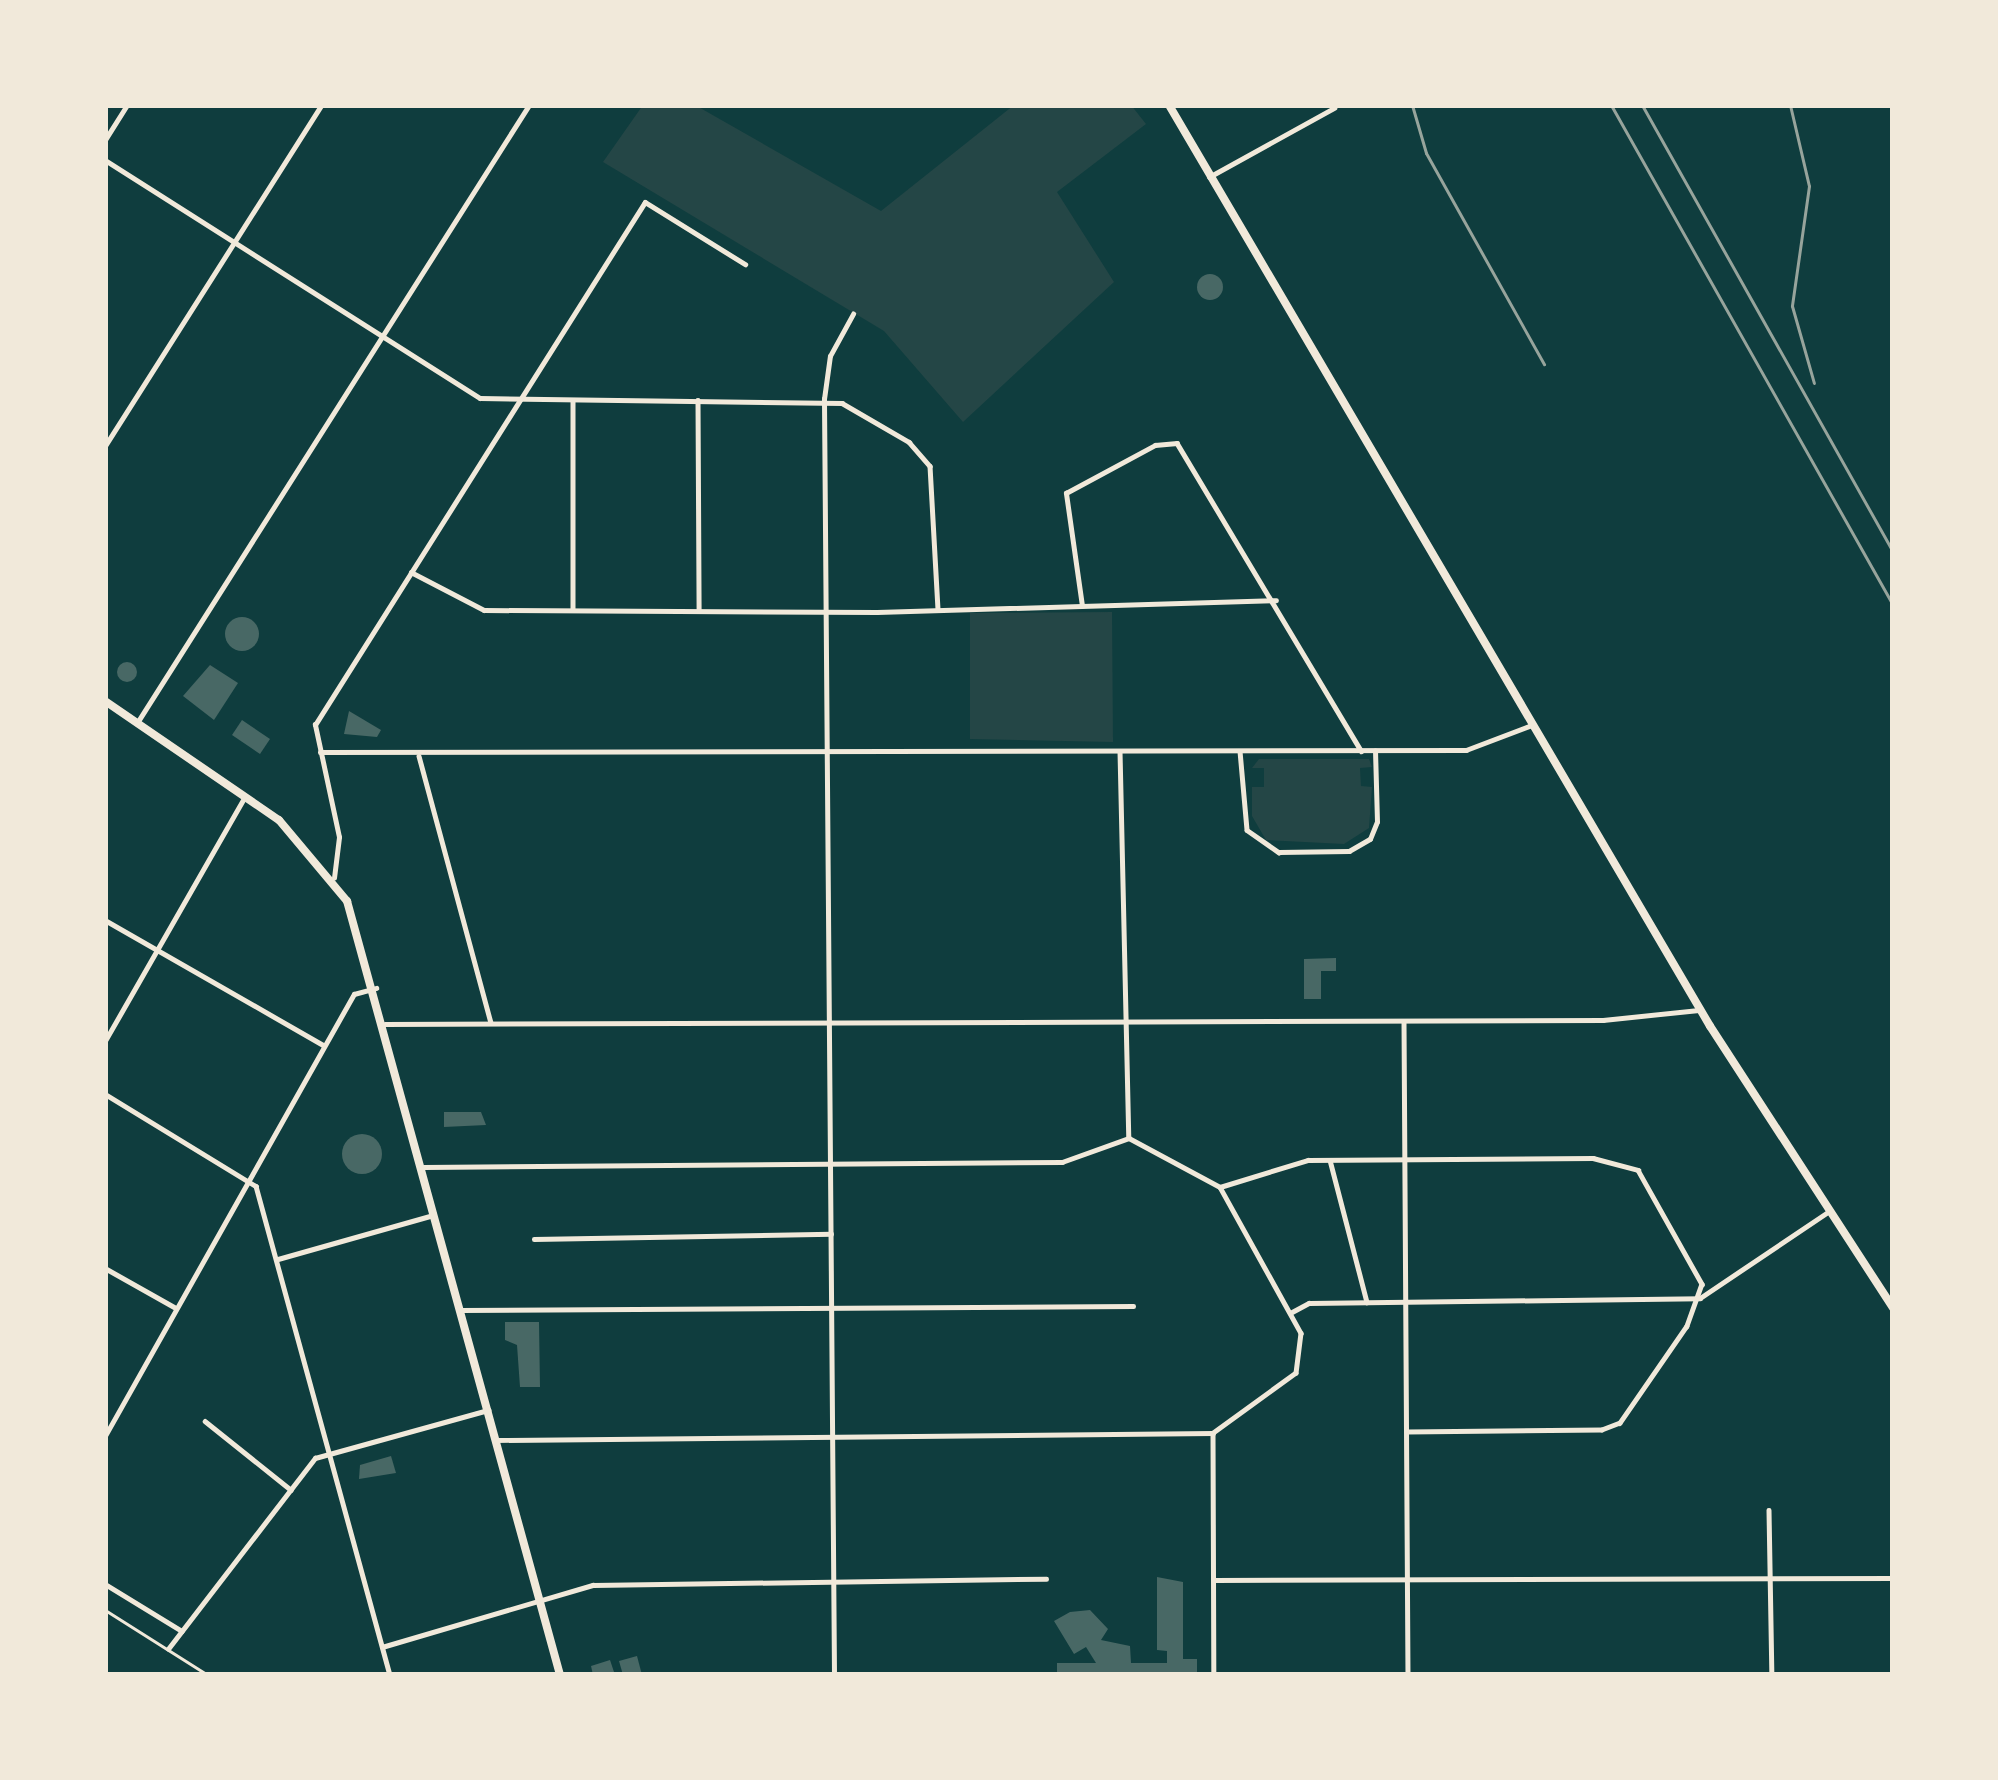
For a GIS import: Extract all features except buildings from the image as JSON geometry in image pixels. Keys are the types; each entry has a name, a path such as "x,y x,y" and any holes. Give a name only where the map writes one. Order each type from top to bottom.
{"main road":[{"path":"1169,105 1702,1008 1893,1308"},
{"path":"105,701 245,796 334,878 376,988 560,1675"}],"street":[{"path":"105,140 127,105"},
{"path":"105,446 321,105"},
{"path":"137,723 530,105"},
{"path":"1209,177 1334,108"},
{"path":"105,160 480,398 824,399 909,442 930,466 938,610"},
{"path":"334,878 339,837 314,724 645,202 745,264"},
{"path":"834,1675 824,399 830,356 853,314"},
{"path":"573,400 573,610"},
{"path":"698,400 699,609"},
{"path":"1082,607 1066,493 1169,441 1186,451 1361,751"},
{"path":"411,572 473,609 938,610 1276,600"},
{"path":"320,752 419,756 1466,750 1532,725"},
{"path":"1240,751 1244,825 1257,844 1279,852 1349,851 1370,839 1377,822 1375,750"},
{"path":"1120,752 1129,1138"},
{"path":"419,756 491,1022"},
{"path":"105,1041 245,796"},
{"path":"105,920 323,1045"},
{"path":"105,1436 353,994 376,988"},
{"path":"385,1024 1682,1017 1702,1008"},
{"path":"1404,1020 1408,1675"},
{"path":"105,1094 249,1179 278,1259 390,1675"},
{"path":"424,1167 1062,1162 1129,1138 1220,1187 1301,1333 1299,1370 1213,1433 496,1440"},
{"path":"1220,1187 1330,1160 1627,1161 1694,1258 1700,1298"},
{"path":"1330,1160 1366,1302"},
{"path":"1408,1432 1616,1426 1700,1298 1833,1209"},
{"path":"278,1259 436,1215"},
{"path":"534,1239 831,1234"},
{"path":"105,1268 176,1308"},
{"path":"1290,1312 1309,1303 1700,1298"},
{"path":"461,1310 1133,1306"},
{"path":"168,1649 315,1458 488,1410"},
{"path":"205,1421 291,1490"},
{"path":"1213,1433 1214,1675"},
{"path":"1769,1510 1772,1675"},
{"path":"382,1647 593,1586 1046,1579"},
{"path":"1216,1580 1893,1579"},
{"path":"105,1584 182,1631"}],"lane":[{"path":"105,1610 208,1675"}],"shaded area":[{"path":"643,105 695,105 881,211 1014,105 1131,105 1146,124 1057,192 1114,282 963,422 884,331 603,162"},
{"path":"1112,612 1113,742 970,739 970,613"},
{"path":"1259,759 1369,759 1372,767 1360,768 1361,786 1372,787 1369,828 1344,844 1266,840 1252,816 1252,787 1264,787 1264,768 1252,768"}],"railway":[{"path":"1412,105 1426,153 1544,364"},
{"path":"1611,105 1893,605"},
{"path":"1642,105 1893,552"},
{"path":"1790,105 1809,186 1792,306 1814,383"}]}
